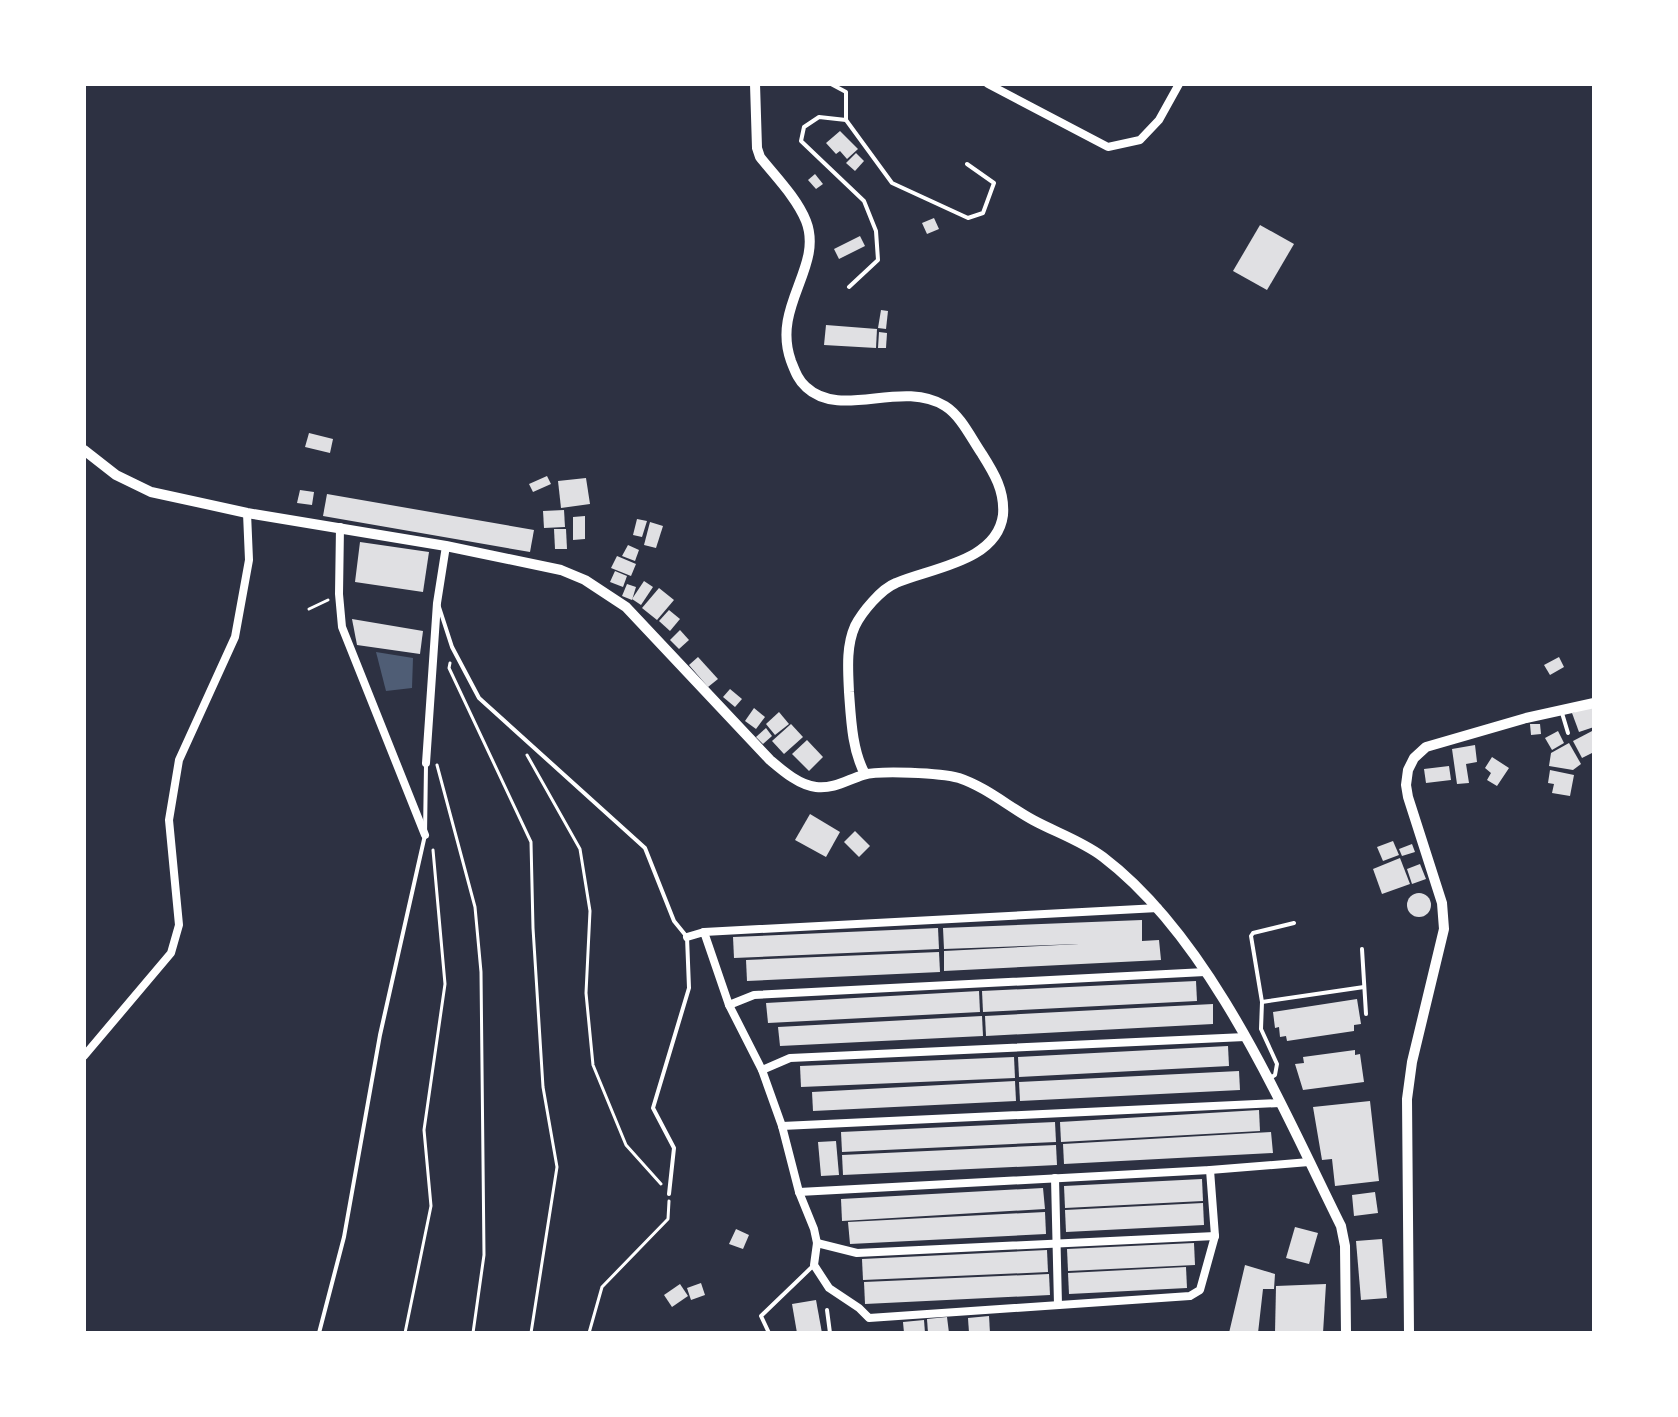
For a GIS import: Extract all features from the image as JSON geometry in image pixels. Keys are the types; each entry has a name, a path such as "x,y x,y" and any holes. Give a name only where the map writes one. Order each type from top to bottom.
{"street":[{"path":"755,84 760,157 806,221 809,241 806,269 792,299 787,323 789,355 796,376 819,397 838,401 904,394 943,405 963,425 990,467 1002,493 1001,525 987,544 945,567 893,584 866,610 854,627 848,658 851,717 859,763 865,774"},
{"path":"988,84 1108,147 1140,140 1159,120 1179,84"},
{"path":"84,450 116,475 151,492 247,513 446,546 561,570 585,580 626,607 760,750 791,777 814,787 838,786 865,774 937,774 959,779 1099,854 1159,908 1205,972 1245,1037 1280,1103 1344,1236 1346,1333"},
{"path":"85,1051 171,953 179,925 169,820 179,760 235,637 249,560 247,513"},
{"path":"340,527 342,627 428,838"},
{"path":"426,763 437,603 446,546"},
{"path":"1409,1333 1407,1099 1412,1062 1444,929 1442,903 1408,797 1408,770 1414,758 1426,747 1594,703"},
{"path":"687,937 704,932 1159,908"},
{"path":"704,932 729,1005 762,1070 782,1126 799,1192 817,1243 814,1265 829,1288 869,1318 1190,1296 1200,1290 1215,1236 1210,1170"},
{"path":"729,1005 754,995 1205,972"},
{"path":"762,1070 790,1058 1245,1037"},
{"path":"782,1126 1280,1103"},
{"path":"799,1192 1309,1162"},
{"path":"1055,1178 1058,1305"},
{"path":"817,1243 857,1253 1215,1236"}],"lane":[{"path":"831,84 846,92 846,120 892,183 968,218 983,213 994,183 967,164"},
{"path":"846,120 819,117 804,127 801,141 864,201 876,231 878,260 849,287"},
{"path":"437,603 452,647 479,698 645,848 674,921 687,937 689,988 653,1108 674,1148 669,1194"},
{"path":"1561,710 1568,733"},
{"path":"319,1333 344,1237 380,1035 428,838 426,763"},
{"path":"1268,1080 1275,1075 1277,1064 1261,1029 1262,1002 1251,936 1294,923"},
{"path":"1362,949 1366,1014"},
{"path":"1262,1002 1364,987"},
{"path":"769,1333 761,1316 814,1265"},
{"path":"827,1310 830,1333"}],"path":[{"path":"309,609 339,594"},
{"path":"452,647 449,668 531,842 543,1087 557,1167 531,1333"},
{"path":"525,752 580,849 590,911 586,993 593,1065 626,1145 669,1194 668,1219 602,1287 589,1333"},
{"path":"436,762 475,907 481,972 484,1255 473,1333"},
{"path":"405,1333 431,1206 424,1130 445,984 428,838"}],"water":[{"path":"376,652 413,658 412,688 386,691"}],"building":[{"path":"840,131 858,149 847,159 840,151 836,154 826,143"},
{"path":"856,153 864,161 855,171 846,163"},
{"path":"815,174 823,184 816,189 808,180"},
{"path":"934,218 939,229 927,234 922,223"},
{"path":"1260,225 1294,244 1267,290 1233,271"},
{"path":"860,236 865,246 839,259 834,249"},
{"path":"881,310 888,311 886,329 878,328"},
{"path":"826,325 877,329 876,348 824,345"},
{"path":"879,332 887,333 886,348 878,348"},
{"path":"309,433 333,439 330,453 305,447"},
{"path":"547,476 551,484 533,492 529,484"},
{"path":"586,478 590,504 561,508 558,481"},
{"path":"300,490 314,492 312,505 297,503"},
{"path":"327,494 534,530 530,552 323,516"},
{"path":"564,510 565,527 544,528 543,511"},
{"path":"585,516 585,539 573,540 573,517"},
{"path":"637,519 647,521 642,537 633,535"},
{"path":"650,522 663,526 656,548 644,545"},
{"path":"554,529 566,529 567,549 555,549"},
{"path":"360,542 429,552 423,592 355,582"},
{"path":"628,545 639,550 635,561 622,556"},
{"path":"617,556 636,564 631,576 611,568"},
{"path":"615,571 627,576 623,587 610,582"},
{"path":"644,581 653,587 641,605 632,599"},
{"path":"627,584 636,587 632,600 622,596"},
{"path":"659,588 674,600 657,620 642,608"},
{"path":"669,610 680,619 670,631 659,621"},
{"path":"352,619 423,631 420,654 357,645"},
{"path":"680,630 689,640 679,649 670,640"},
{"path":"698,657 718,679 708,687 689,665"},
{"path":"1559,657 1564,667 1550,675 1544,665"},
{"path":"730,689 742,699 735,707 723,697"},
{"path":"1594,705 1594,727 1579,732 1572,713"},
{"path":"754,708 765,717 756,729 745,721"},
{"path":"779,712 789,724 775,735 766,724"},
{"path":"791,724 803,737 784,754 772,741"},
{"path":"1530,724 1540,724 1541,734 1531,735"},
{"path":"766,728 772,736 763,744 756,737"},
{"path":"1594,730 1594,752 1582,758 1573,741"},
{"path":"1558,731 1564,743 1552,750 1545,738"},
{"path":"807,740 823,757 809,771 792,754"},
{"path":"1569,743 1581,764 1573,770 1549,766 1551,753"},
{"path":"1475,745 1477,762 1466,764 1469,783 1457,784 1452,749"},
{"path":"1492,757 1509,768 1497,786 1487,780 1491,773 1485,768"},
{"path":"1449,766 1451,780 1426,783 1424,769"},
{"path":"1550,770 1574,775 1570,796 1552,793 1554,784 1548,783"},
{"path":"810,814 840,832 826,857 795,840"},
{"path":"855,831 870,846 859,857 844,842"},
{"path":"1393,841 1399,855 1383,861 1377,847"},
{"path":"1412,844 1415,852 1402,856 1399,849"},
{"path":"1400,858 1410,884 1382,894 1373,869"},
{"path":"1420,864 1426,879 1412,884 1407,869"},
{"path":"1419,893 1428,896 1431,905 1428,914 1419,917 1410,914 1407,905 1410,896"},
{"path":"1142,920 1142,941 1159,940 1161,960 944,971 944,951 1079,944 944,949 943,928"},
{"path":"938,928 939,949 734,958 733,937"},
{"path":"939,952 940,972 747,981 746,960"},
{"path":"1196,981 1197,1001 983,1012 982,991"},
{"path":"979,991 980,1012 768,1023 766,1003"},
{"path":"1357,999 1361,1024 1354,1025 1354,1031 1287,1041 1286,1036 1280,1037 1279,1027 1275,1028 1273,1012"},
{"path":"1213,1004 1213,1024 986,1036 985,1016"},
{"path":"982,1016 983,1036 780,1046 778,1027"},
{"path":"1228,1046 1229,1066 1019,1077 1018,1057"},
{"path":"1355,1050 1355,1055 1360,1054 1364,1082 1303,1090 1295,1064 1304,1063 1303,1057"},
{"path":"1014,1057 1015,1078 801,1087 800,1066"},
{"path":"1239,1071 1240,1090 1020,1101 1019,1082"},
{"path":"1015,1081 1016,1101 813,1111 812,1092"},
{"path":"1370,1101 1379,1181 1335,1186 1332,1159 1322,1160 1313,1107"},
{"path":"1259,1110 1260,1131 1061,1142 1060,1122"},
{"path":"1055,1122 1056,1142 842,1152 841,1132"},
{"path":"1271,1132 1273,1153 1064,1164 1063,1144"},
{"path":"836,1141 839,1175 821,1176 818,1142"},
{"path":"1056,1145 1057,1165 843,1175 842,1155"},
{"path":"1202,1179 1203,1201 1065,1208 1064,1186"},
{"path":"1043,1188 1045,1209 842,1221 841,1199"},
{"path":"1375,1192 1378,1213 1354,1216 1352,1195"},
{"path":"1203,1203 1204,1225 1066,1232 1065,1210"},
{"path":"1045,1212 1046,1234 850,1244 848,1222"},
{"path":"1295,1227 1318,1233 1309,1264 1286,1258"},
{"path":"736,1229 749,1235 743,1249 729,1244"},
{"path":"1382,1239 1387,1298 1361,1300 1356,1241"},
{"path":"1194,1243 1195,1265 1068,1271 1067,1249"},
{"path":"1047,1250 1048,1272 863,1280 862,1259"},
{"path":"1245,1265 1275,1274 1274,1289 1263,1289 1258,1333 1229,1333"},
{"path":"1186,1267 1187,1288 1069,1294 1068,1273"},
{"path":"1049,1274 1050,1295 865,1304 864,1282"},
{"path":"701,1283 705,1295 691,1300 687,1288"},
{"path":"680,1284 688,1296 672,1307 664,1295"},
{"path":"1326,1284 1323,1333 1275,1333 1276,1286"},
{"path":"816,1300 822,1333 797,1333 792,1304"},
{"path":"989,1316 990,1333 969,1333 968,1318"},
{"path":"947,1317 949,1333 928,1333 927,1319"},
{"path":"924,1320 925,1333 904,1333 903,1322"}]}
